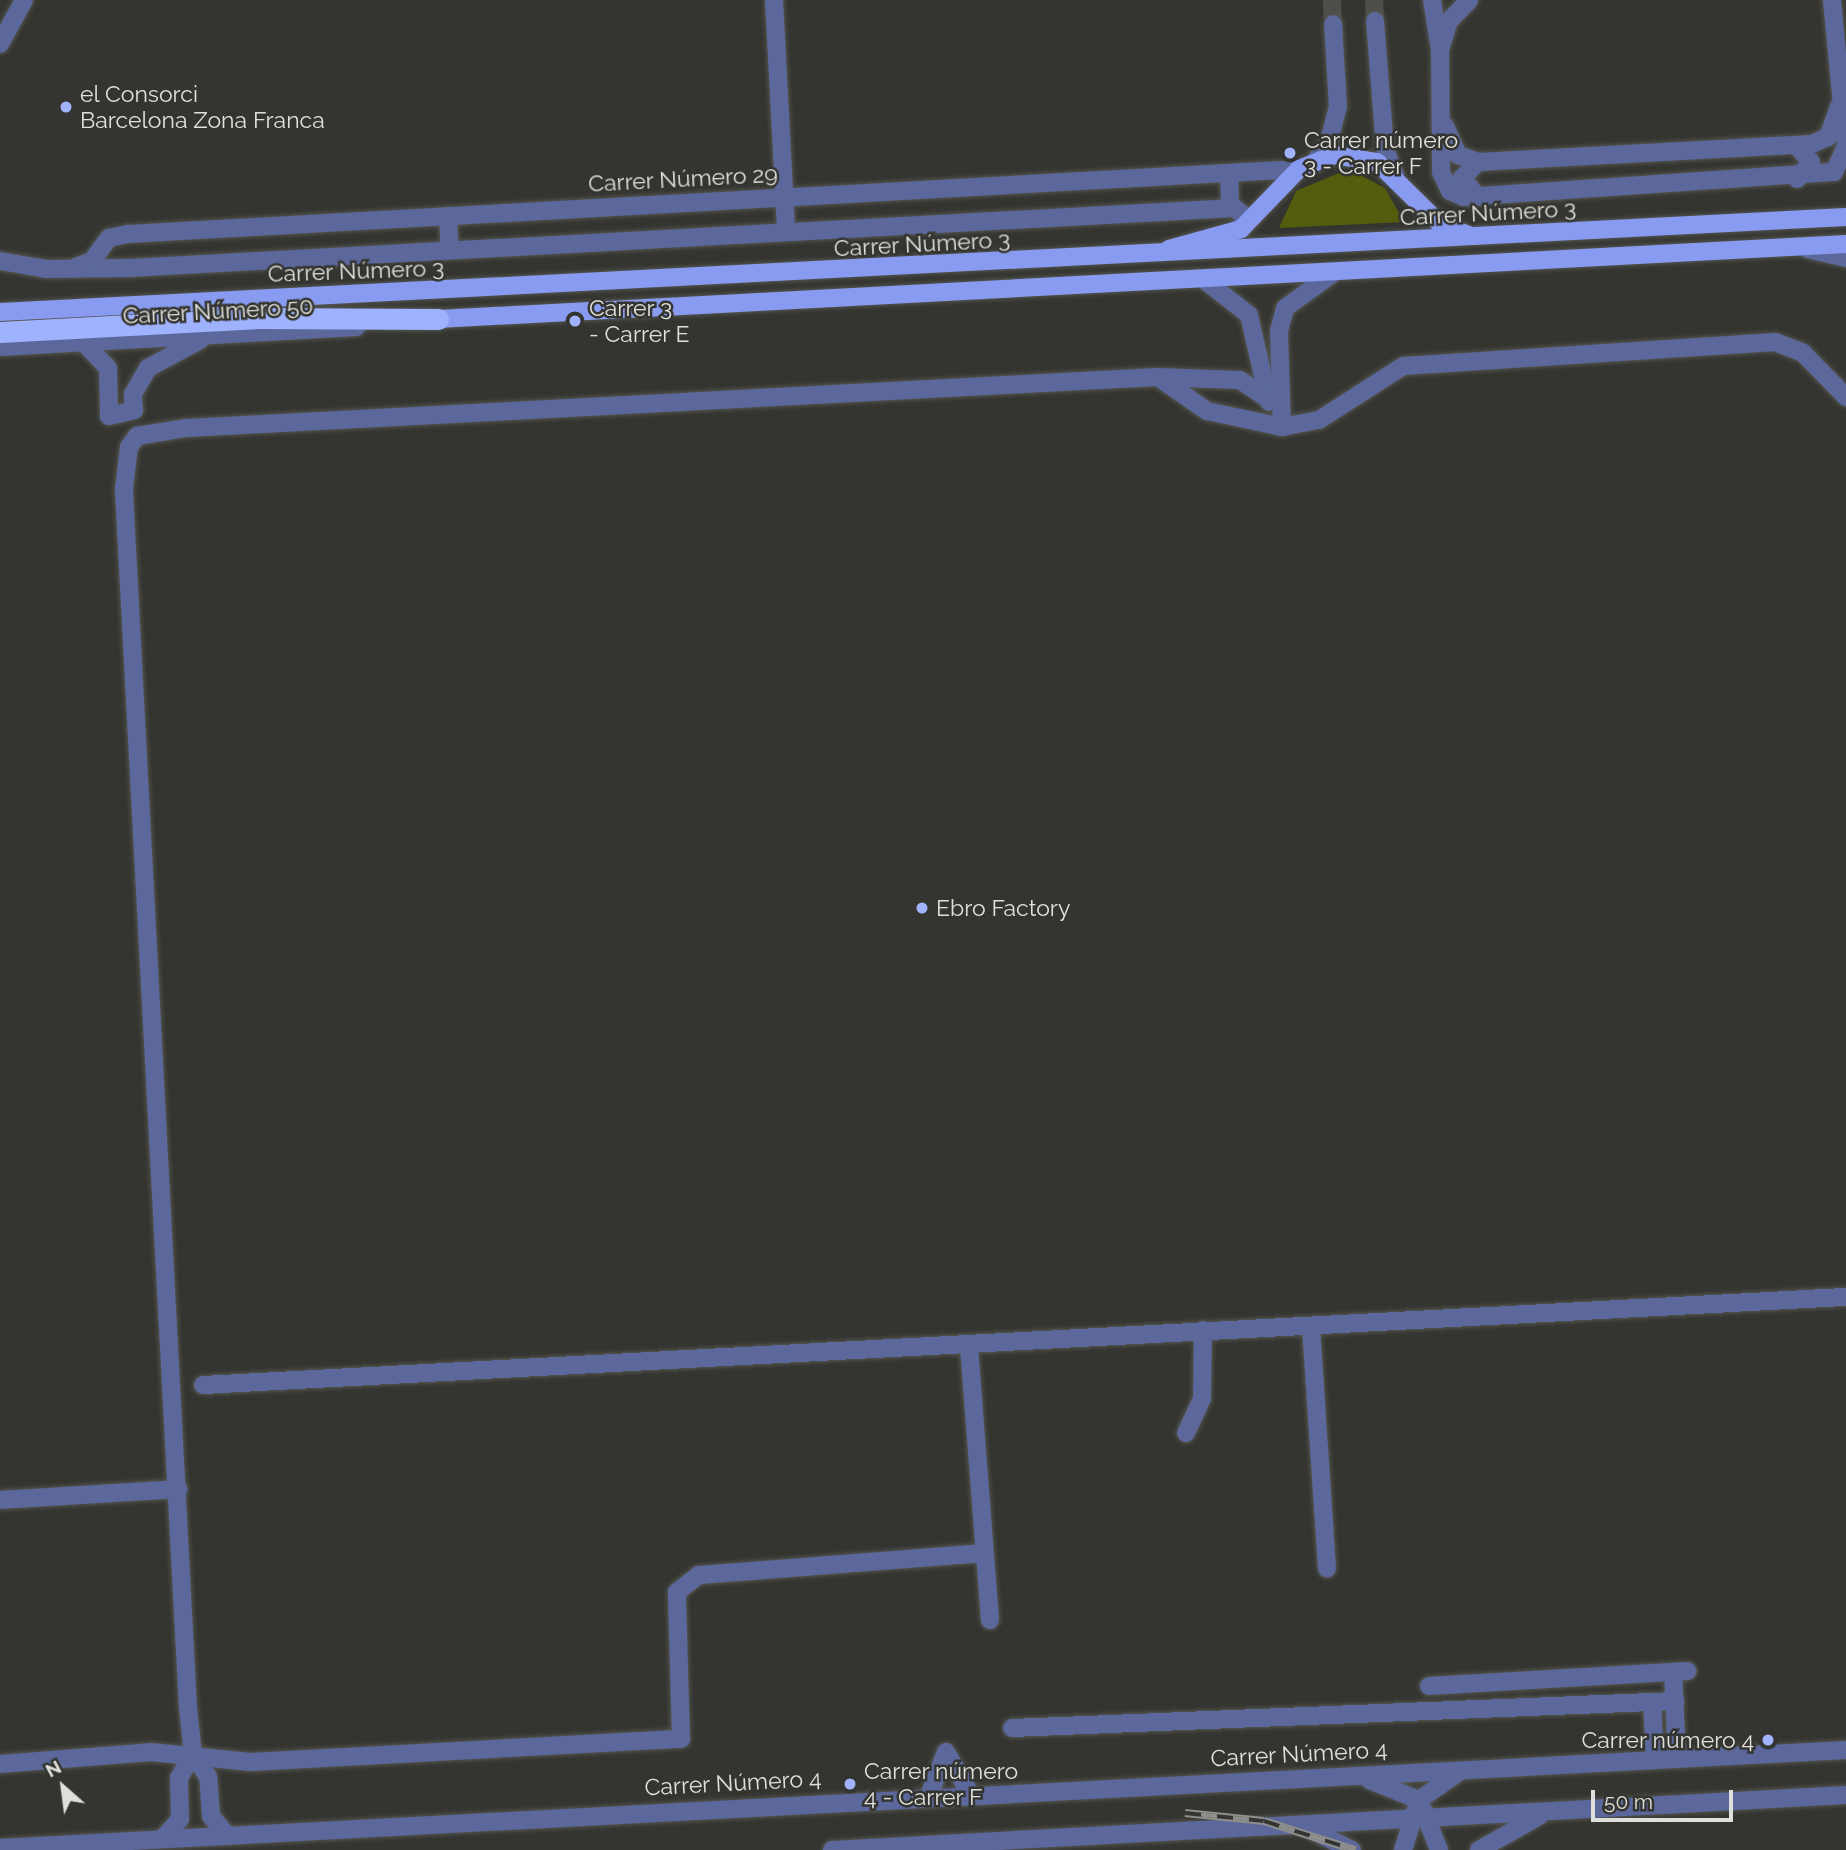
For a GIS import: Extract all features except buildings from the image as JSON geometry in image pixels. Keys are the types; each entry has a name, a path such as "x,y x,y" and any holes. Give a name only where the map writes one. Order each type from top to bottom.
{"highway":[{"path":"0,332 255,318 438,319"}],"main road":[{"path":"1144,257 1241,229 1299,169 1316,160 1362,158 1395,175 1440,224 1479,238"},
{"name":"Carrer Número 3","path":"0,312 1144,257 1846,217"},
{"path":"438,319 1846,244"},
{"path":"0,301 52,309"}],"street":[{"path":"0,44 24,0"},
{"path":"774,0 786,232"},
{"path":"1432,0 1440,50 1446,185 1458,195 1478,197 1824,176 1843,161 1832,0"},
{"path":"1440,50 1449,21 1469,0"},
{"path":"1376,21 1385,149 1395,175"},
{"path":"1316,160 1337,114 1333,24"},
{"path":"1444,125 1454,150 1478,162 1796,145 1828,137 1839,107"},
{"path":"1796,145 1811,162 1797,179"},
{"path":"1478,162 1462,178 1478,197"},
{"name":"Carrer Número 29","path":"67,269 86,264 117,235 1299,169"},
{"path":"1229,173 1230,208"},
{"path":"0,261 67,269 116,268 1230,208 1245,216 1241,229"},
{"path":"448,216 450,250"},
{"path":"1796,247 1846,258"},
{"path":"103,250 116,268"},
{"path":"1282,427 1279,331 1285,308 1335,272"},
{"path":"1203,279 1249,315 1260,343 1268,399 1282,427"},
{"name":"Carrer Número 50","path":"0,347 209,336 438,319"},
{"path":"83,342 108,368 109,416 134,410 133,394 148,368 209,336"},
{"path":"1158,377 1207,411 1282,427 1319,420 1403,366 1775,342 1803,353 1846,397"},
{"path":"227,1835 211,1816 208,1777 193,1754 124,489 124,459 137,436 1158,377 1240,380 1268,399"},
{"path":"203,1385 969,1347 1203,1330 1311,1327 1846,1297"},
{"path":"1311,1327 1327,1568"},
{"path":"1186,1433 1202,1398 1203,1330"},
{"path":"969,1347 982,1553 990,1620"},
{"path":"0,1500 179,1489"},
{"path":"0,1765 193,1754 251,1762 681,1739 677,1592 699,1576 982,1553"},
{"path":"1429,1686 1681,1671 1675,1701 1677,1758"},
{"path":"1012,1728 1675,1701"},
{"path":"1652,1702 1655,1759"},
{"name":"Carrer Número 4","path":"0,1848 1846,1750"},
{"path":"928,1798 946,1752 971,1795"},
{"path":"162,1839 180,1819 179,1778 193,1754"},
{"path":"1419,1800 1462,1770"},
{"path":"1351,1775 1407,1790 1419,1800"},
{"path":"832,1850 1846,1795"},
{"path":"1403,1850 1419,1818 1419,1800"},
{"path":"1479,1850 1549,1812"},
{"path":"1419,1818 1439,1850"},
{"path":"1297,1825 1352,1850"}],"green space":[{"path":"1339,173 1362,176 1385,188 1404,222 1279,228 1296,191"}],"tunnel":[{"path":"1332,0 1333,24"},
{"path":"1374,0 1375,21"}],"railway":[{"path":"1185,1813 1264,1821 1355,1850"}],"place":[{"name":"el Consorci Barcelona Zona Franca","path":"66,107"},
{"name":"Carrer número 3 - Carrer F","path":"1290,153"},
{"name":"Carrer 3 - Carrer E","path":"575,321"},
{"name":"Ebro Factory","path":"922,908"},
{"name":"Carrer número 4","path":"1768,1740"},
{"name":"Carrer número 4 - Carrer F","path":"850,1784"}]}
